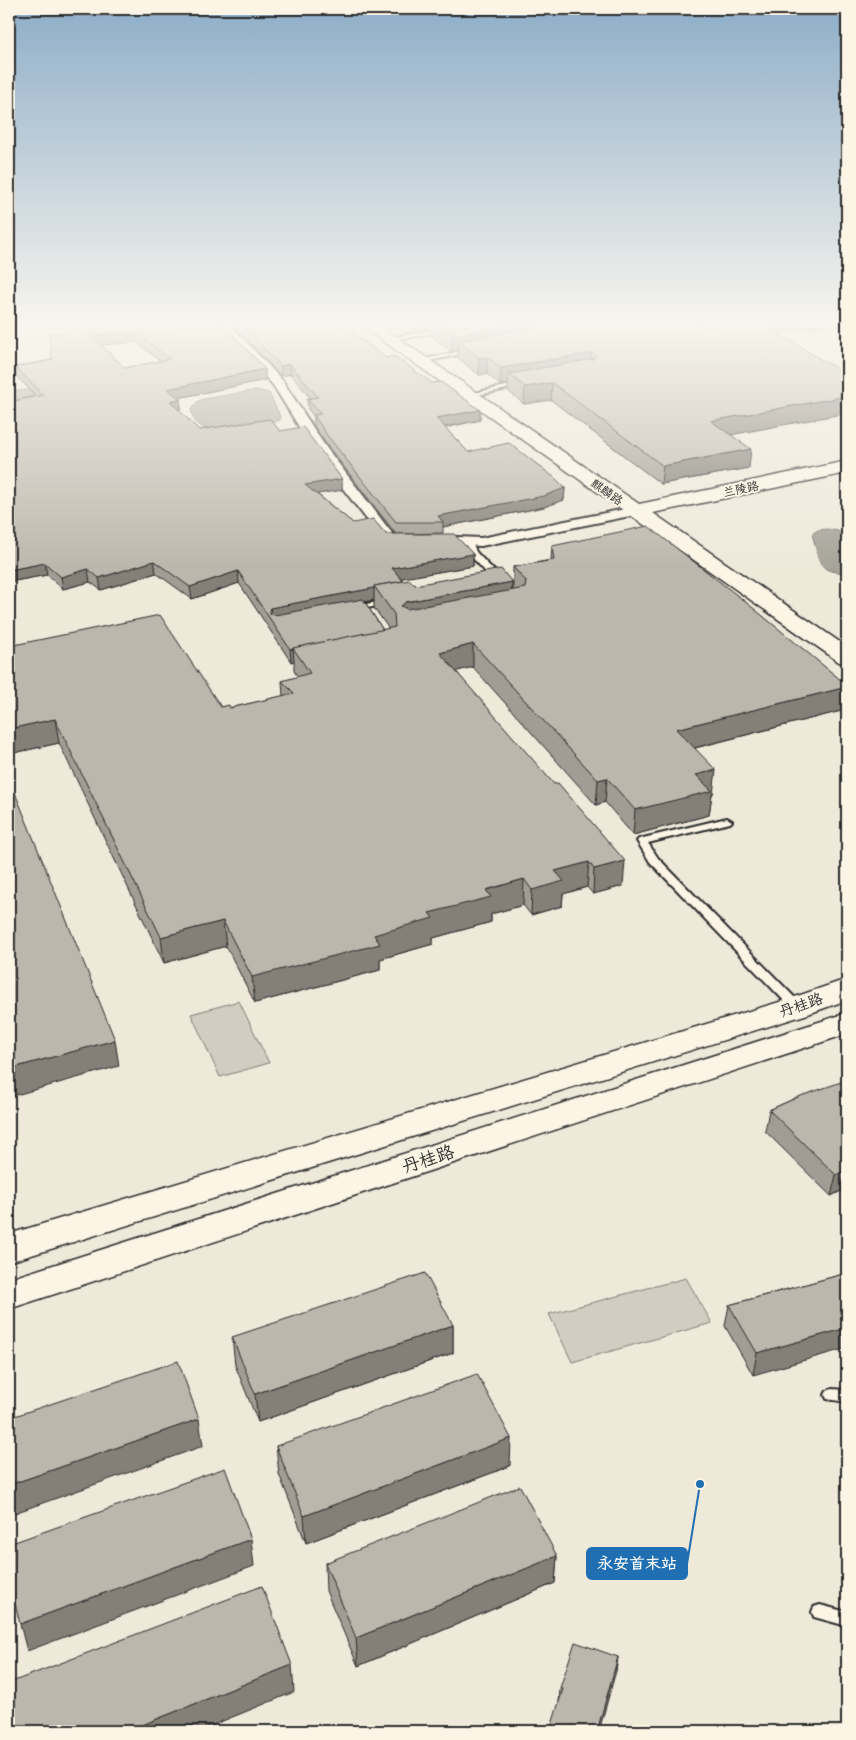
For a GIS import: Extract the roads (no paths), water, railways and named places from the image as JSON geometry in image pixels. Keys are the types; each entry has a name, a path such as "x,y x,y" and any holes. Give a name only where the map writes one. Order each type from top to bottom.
{"street":[{"path":"293,406 319,448 390,541 451,539 469,543 635,511"},
{"name":"麒麟路","path":"484,406 847,657"},
{"name":"兰陵路","path":"635,511 847,467"},
{"name":"丹桂路","path":"9,1248 797,1007 847,989"},
{"name":"丹桂路","path":"9,1294 847,1023"}],"lane":[{"path":"469,543 473,552 502,584 490,583"},
{"path":"347,610 394,601"},
{"path":"366,606 371,614"},
{"path":"727,821 642,841 654,860 797,1007"},
{"path":"832,1395 847,1396"},
{"path":"820,1612 847,1618"}],"place":[{"name":"永安首末站","path":"700,1484"}]}
